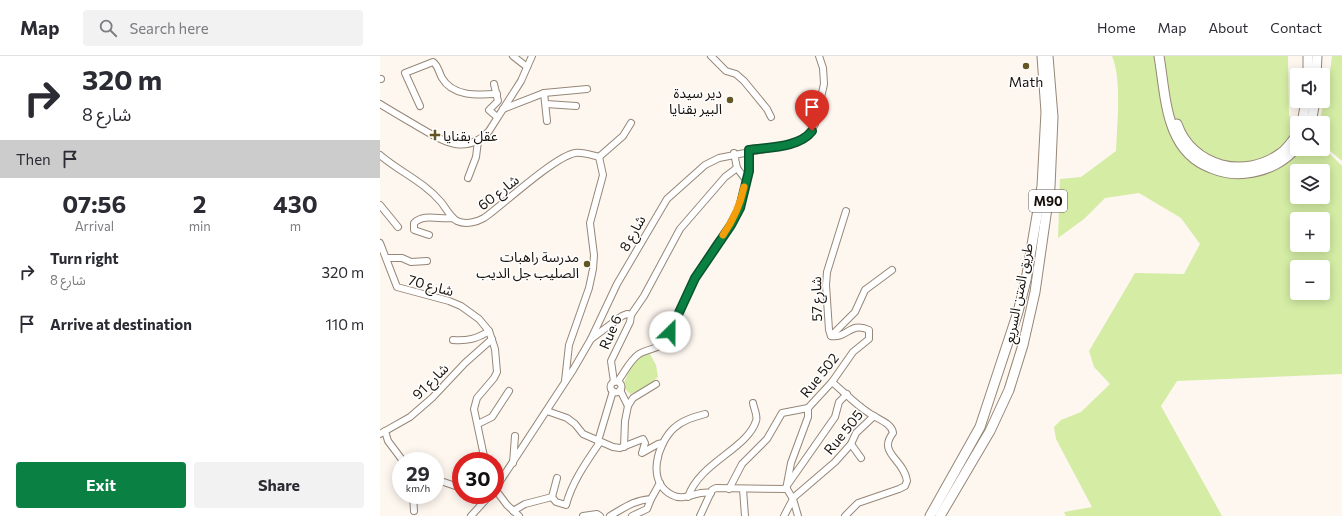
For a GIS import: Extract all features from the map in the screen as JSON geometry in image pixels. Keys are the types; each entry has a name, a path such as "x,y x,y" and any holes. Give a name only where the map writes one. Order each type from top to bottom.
{"highway":[{"name":"طريق المتن السريع","path":"930,516 980,427 1009,342 1026,280 1042,186 1046,112 1042,56"},
{"name":"طريق المتن السريع","path":"940,516 990,431 1009,390 1024,345 1034,298 1050,187 1052,117 1048,56"},
{"path":"1159,56 1177,126 1189,147 1208,160 1218,164 1242,168 1254,166 1268,161 1281,153 1290,143"},
{"path":"1165,56 1169,118 1173,132 1184,150 1198,163 1229,173 1255,172 1264,170 1284,159 1290,153"},
{"path":"1308,56 1308,68"},
{"path":"1316,68 1317,58"},
{"path":"1009,342 1024,345"}],"street":[{"path":"513,56 527,67"},
{"path":"380,104 448,143 457,145 478,141 489,131 503,109 532,56"},
{"path":"711,56 724,69 736,74 744,80 767,109 771,117"},
{"name":"شارع 8","path":"504,476 547,411 591,339 617,284 664,202 705,165 719,158 749,150 796,143 808,137 815,124 824,84 823,68 819,56"},
{"path":"420,106 405,73 433,62 436,64 443,79 456,90 468,94 497,94"},
{"path":"494,84 498,101 489,110 497,117"},
{"path":"503,109 544,93 587,89"},
{"path":"544,93 547,121"},
{"path":"546,104 576,106"},
{"path":"565,382 569,345 592,276 594,255 590,223 602,175 599,157 623,136 631,123"},
{"path":"468,178 476,157 478,141"},
{"path":"552,497 556,502 566,505 572,487 599,442 612,391 610,386 616,382 637,355 650,348 661,346 666,341 695,278 735,218 740,208 750,166 749,150"},
{"name":"شارع 60","path":"429,235 414,230 415,221 424,218 453,218 462,222 479,221 548,168 568,156 582,153 599,157"},
{"path":"734,154 737,168 746,180"},
{"path":"380,155 420,182 437,198 453,218"},
{"path":"631,315 644,296 680,229 725,177 737,168"},
{"path":"380,205 398,227"},
{"name":"شارع 57","path":"846,211 827,272 827,310 831,336 837,337 854,328 863,327 869,330 870,333 867,341"},
{"name":"شارع 70","path":"380,243 387,258 395,284 399,289 422,293 461,306 479,319 489,331 495,349 497,372 475,402 474,408 483,452"},
{"path":"387,258 402,258 411,262 427,261"},
{"path":"831,336 855,312 865,290 892,270"},
{"name":"Rue 6","path":"591,339 622,316 627,314 631,315 630,322 611,361 616,382"},
{"path":"453,340 465,341 476,339 489,331"},
{"name":"شارع 91","path":"382,434 410,416 432,398 465,363 492,339"},
{"name":"Rue 502","path":"729,489 742,464 767,440 782,413 808,408 832,382 848,358 867,341"},
{"path":"616,382 622,386 620,390 628,406"},
{"name":"Rue 505","path":"793,498 835,462 851,444 856,433 874,416 832,382"},
{"path":"624,447 625,421 628,406 633,398 656,384"},
{"path":"612,391 618,392 620,390"},
{"path":"478,424 492,417 509,391"},
{"path":"787,488 836,414 839,402 846,394"},
{"path":"624,396 633,398"},
{"path":"688,497 693,485 702,473 750,432 757,420 753,403"},
{"path":"798,516 793,498 787,488 791,463 808,417 808,408"},
{"path":"547,411 567,418 575,424 583,434 613,447 624,447 643,440 645,442 642,453 658,444 663,443"},
{"path":"705,414 678,425 669,433 663,443 656,465 660,483 665,490 677,497 688,497 701,492 711,493"},
{"path":"845,516 858,503 905,486 907,481 900,465 892,455 887,445 893,431 874,416"},
{"path":"382,434 396,452"},
{"path":"513,463 515,436"},
{"path":"851,444 862,458"},
{"path":"552,497 558,478"},
{"path":"632,516 647,509 660,483"},
{"path":"700,516 711,493 716,488 787,488"},
{"path":"743,489 745,516"},
{"path":"610,516 628,504 653,496 665,490"},
{"path":"513,511 525,504 552,497"},
{"path":"784,516 793,498"},
{"path":"504,500 519,516"},
{"path":"414,504 414,511"},
{"path":"471,516 482,504"},
{"path":"478,509 479,516"},
{"path":"582,516 597,514 600,516"}],"green space":[{"path":"1112,56 1288,56 1290,156 1330,156 1330,154 1342,166 1342,374 1177,381 1161,406 1222,516 1066,516 1064,512 1092,507 1056,439 1054,427 1061,420 1081,412 1110,384 1094,367 1089,351 1135,273 1184,274 1200,244 1181,218 1139,193 1105,198 1084,219 1058,238 1060,179 1081,177 1116,151 1118,102 1117,77"},
{"path":"1332,56 1342,56 1342,161 1330,151 1330,116 1321,116 1322,108 1330,108 1330,72"},
{"path":"650,354 656,365 658,377 645,388 630,394 625,389 624,383 631,366 637,358"}],"slow traffic":[{"path":"723,235 731,225 740,208 744,187"}],"place":[{"name":"Math","path":"1026,66"},
{"name":"دير سيدة البير بقنايا","path":"730,100"},
{"name":"عقل بقنايا","path":"435,135"},
{"name":"مدرسة راهبات الصليب جل الديب","path":"587,264"}],"route":[{"path":"670,332 695,278 731,225 740,208 750,166 749,150 796,143 804,140 812,131"}]}
